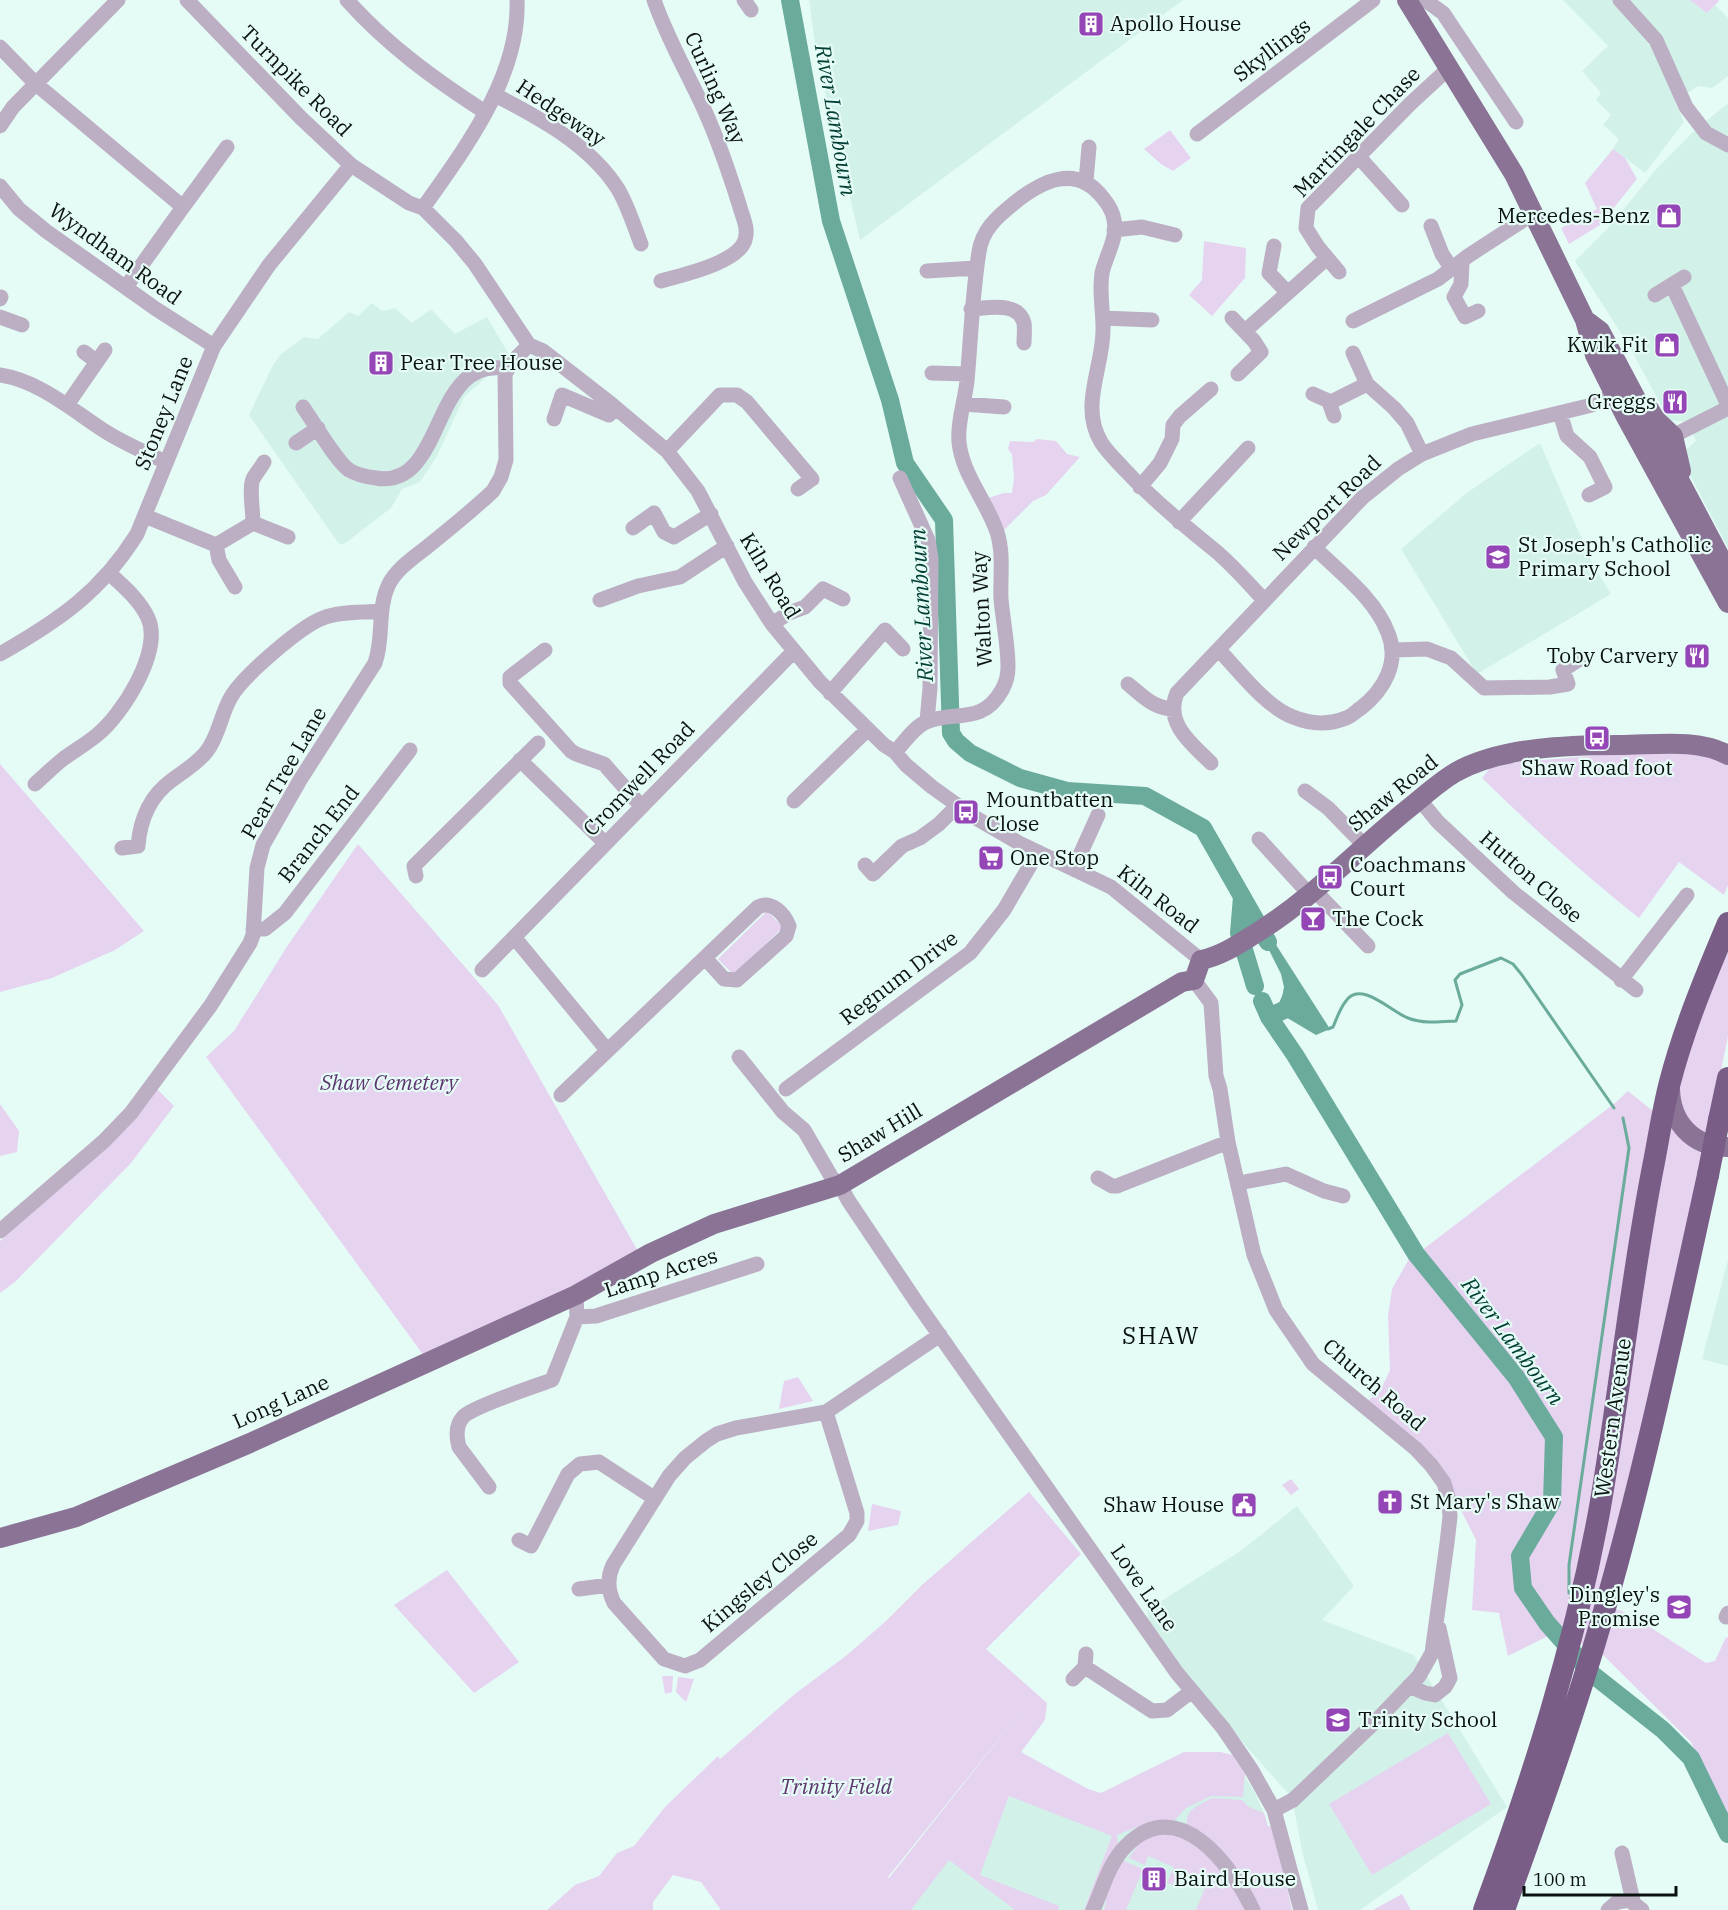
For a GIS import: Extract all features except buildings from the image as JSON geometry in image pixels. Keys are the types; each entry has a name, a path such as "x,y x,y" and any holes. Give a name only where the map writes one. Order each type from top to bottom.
{"highway":[{"name":"Western Avenue","path":"1504,1910 1571,1685 1572,1639 1600,1506 1637,1253 1670,1083 1703,984 1728,923"},
{"name":"Western Avenue","path":"1484,1910 1525,1796 1571,1685 1593,1649 1658,1407 1728,1078"}],"main road":[{"path":"1417,2 1449,68 1508,164 1534,213 1585,320 1600,331 1622,391 1658,443 1728,572"},
{"path":"1658,443 1728,603"},
{"name":"Shaw Road","path":"1201,960 1214,957 1232,948 1273,923 1312,893 1419,799 1455,772 1497,755 1613,745 1704,746 1728,738"},
{"name":"Shaw Road","path":"1704,746 1728,755"},
{"path":"1194,980 1201,960"},
{"name":"Shaw Hill","path":"576,1295 651,1253 714,1224 840,1185 1182,982 1194,980"},
{"path":"1670,1083 1673,1111 1680,1126 1702,1143 1728,1147"},
{"name":"Long Lane","path":"0,1538 76,1517 250,1443 576,1295"}],"street":[{"path":"0,126 13,107 118,0"},
{"name":"Turnpike Road","path":"187,0 351,165"},
{"path":"346,0 407,58 485,112"},
{"path":"423,208 495,95 510,55 516,23 517,0"},
{"name":"Curling Way","path":"654,0 674,50 703,108 730,196 747,230 745,241 739,250 723,260 670,282"},
{"name":"Skyllings","path":"1197,134 1372,0"},
{"path":"1620,0 1656,40 1686,107 1707,133 1728,145"},
{"path":"1417,2 1443,13 1516,122"},
{"path":"0,47 36,84 183,207"},
{"name":"Martingale Chase","path":"1339,272 1326,259 1306,228 1308,208 1410,104 1449,68"},
{"name":"Hedgeway","path":"495,95 524,110 595,159 618,190 634,237"},
{"path":"126,287 228,146"},
{"path":"1089,147 1086,181 1107,202 1115,220 1114,240 1104,264 1100,285 1103,318 1102,344 1092,397 1092,419 1100,440 1140,487 1232,566 1264,600"},
{"path":"1359,157 1382,193 1402,204"},
{"name":"Kiln Road","path":"351,165 409,203 423,208 475,264 529,345 543,351 667,451 688,476 711,514 749,589 772,624 830,693 867,730 896,752 906,765 957,806 990,827 1111,887 1201,960"},
{"name":"Stoney Lane","path":"0,654 59,618 109,573 126,552 145,516 214,346 269,265 351,165"},
{"name":"Walton Way","path":"930,721 977,712 993,702 1003,688 1008,667 1001,600 1000,544 993,523 960,452 958,436 967,374 971,309 979,247 985,232 995,220 1033,188 1055,179 1071,178 1086,181"},
{"name":"Wyndham Road","path":"0,186 19,209 46,231 156,309 214,346"},
{"path":"1353,321 1438,279 1534,213"},
{"path":"1431,226 1442,254 1461,263"},
{"path":"1114,230 1142,228 1175,236"},
{"path":"1274,246 1269,273 1287,292"},
{"path":"1245,331 1326,259"},
{"path":"1461,263 1461,284 1454,297 1465,317 1478,311"},
{"path":"927,271 976,268"},
{"path":"1655,295 1678,281 1728,406 1658,443"},
{"path":"971,309 1009,307 1018,313 1024,323 1024,343"},
{"path":"0,317 22,325"},
{"path":"1103,318 1152,320"},
{"path":"1232,318 1261,352 1238,374"},
{"path":"303,407 350,470 366,476 385,479 405,473 422,455 459,384 472,373 492,365 508,369 518,354 529,345"},
{"path":"67,405 101,356 84,352"},
{"path":"1353,353 1367,384 1407,423 1422,454"},
{"name":"Pear Tree Lane","path":"0,1231 104,1141 131,1113 216,996 250,943 257,868 263,845 306,771 375,663 387,587 399,571 483,500 498,484 506,460 504,381 508,369"},
{"path":"932,373 967,374"},
{"path":"0,375 38,388 105,431 166,462"},
{"path":"1313,394 1333,409 1367,384"},
{"path":"1140,487 1160,463 1172,439 1173,425 1187,400 1211,388"},
{"name":"Newport Road","path":"1174,709 1177,693 1219,651 1314,547 1376,486 1422,454 1472,434 1601,402 1622,391"},
{"path":"554,418 562,395 609,415 615,408"},
{"path":"667,451 720,395 737,396 747,402 812,479 798,489"},
{"path":"963,404 1004,407"},
{"path":"1560,413 1567,436 1590,457 1605,487 1589,495"},
{"path":"296,443 318,428"},
{"path":"1179,522 1248,448"},
{"path":"252,523 254,508 251,487 253,479 264,462"},
{"path":"896,752 917,728 930,721 931,558 928,540 900,478"},
{"path":"633,528 654,513 664,532 675,537 711,514"},
{"path":"145,516 216,545"},
{"path":"216,545 252,523"},
{"path":"252,523 288,537"},
{"path":"216,545 219,560 235,587"},
{"path":"600,600 638,586 680,577 727,546"},
{"path":"1219,651 1274,706 1291,716 1311,723 1332,722 1348,718 1368,702 1385,681 1392,661 1393,650 1388,631 1369,601 1314,547"},
{"path":"35,784 61,760 97,735 114,718 143,669 151,648 152,631 148,617 133,596 109,573"},
{"path":"772,624 789,613 805,607 823,589 843,599"},
{"path":"122,848 138,846 140,830 151,803 163,787 207,751 231,697 256,670 305,627 316,621 338,614 382,611"},
{"path":"830,693 885,630 903,649"},
{"path":"1393,650 1427,649 1451,658 1484,688 1550,687 1568,684 1563,670 1581,658"},
{"path":"545,650 510,677 510,683 572,751 604,764 641,806"},
{"name":"Cromwell Road","path":"482,970 794,651"},
{"path":"1128,684 1137,698 1161,709 1174,709 1176,722 1183,736 1210,763"},
{"path":"794,801 867,730"},
{"path":"411,869 538,743"},
{"name":"Branch End","path":"253,929 265,929 285,913 410,750"},
{"path":"520,760 606,843"},
{"path":"1305,791 1328,808 1365,846"},
{"name":"Hutton Close","path":"1419,799 1438,822 1514,893 1636,990"},
{"path":"865,865 873,874 899,841 920,838 939,824 957,806"},
{"path":"1074,868 1098,815"},
{"path":"1259,839 1368,946"},
{"name":"Regnum Drive","path":"786,1089 970,953 1004,910 1038,852"},
{"path":"1621,980 1688,895"},
{"path":"561,1095 763,905 768,904 777,910 789,926 786,936 737,981 724,980 706,959"},
{"path":"514,937 608,1050"},
{"name":"Church Road","path":"1194,980 1211,1003 1216,1076 1228,1142 1254,1255 1276,1310 1313,1364 1416,1449 1431,1465 1444,1483 1449,1500 1450,1517 1432,1653 1419,1676 1377,1720 1293,1800 1274,1810"},
{"name":"Love Lane","path":"739,1057 783,1112 804,1130 832,1178 840,1185 940,1335 1143,1625 1223,1728 1251,1769 1274,1810 1301,1910"},
{"path":"1098,1178 1112,1186 1117,1186 1228,1142"},
{"path":"1239,1183 1286,1174 1324,1191 1343,1196"},
{"name":"Lamp Acres","path":"577,1317 596,1316 757,1264"},
{"name":"Lamp Acres","path":"489,1487 465,1469 457,1439 458,1426 464,1416 469,1413 552,1380 577,1317 576,1295"},
{"path":"579,1589 609,1585 613,1565 654,1498 685,1458 717,1434 735,1428 826,1412 940,1335"},
{"name":"Kingsley Close","path":"609,1585 614,1603 664,1659 685,1665 700,1660 849,1535 854,1526 857,1513 855,1503 826,1412"},
{"path":"519,1540 531,1546 568,1474 580,1464 599,1462 654,1498"},
{"name":"Church Road","path":"1409,1686 1435,1695 1445,1688 1450,1678 1436,1616"},
{"path":"1073,1679 1085,1660 1152,1711 1167,1710 1192,1691"},
{"path":"1094,1910 1113,1863 1127,1845 1141,1834 1160,1828 1169,1828 1193,1835 1219,1856 1243,1890 1253,1910"},
{"path":"1608,1910 1617,1902 1637,1905 1622,1853"},
{"path":"1103,1887 1105,1902 1103,1910"}],"shaded area":[{"path":"809,0 1183,0 860,240 817,57"},
{"path":"1563,0 1690,0 1707,13 1715,5 1728,18 1728,76 1712,88 1698,86 1675,102 1684,122 1645,173 1613,149 1619,139 1603,125 1611,115 1596,100 1601,93 1582,71 1608,46"},
{"path":"1728,103 1728,548 1687,469 1686,450 1696,441 1687,422 1669,420 1629,346 1575,261 1609,227 1658,167 1693,132"},
{"path":"372,303 382,311 395,308 412,323 431,309 455,334 487,317 508,353 504,361 464,397 437,456 420,482 402,489 391,508 344,544 339,544 249,415 280,355 304,337 318,339 349,312 358,316"},
{"name":"St Joseph's Catholic Primary School","path":"1540,443 1593,565 1611,594 1477,674 1401,549 1468,492"},
{"path":"1271,937 1330,1029 1316,1035 1279,1013 1284,987 1281,974 1264,940"},
{"path":"1728,1260 1728,1366 1702,1359"},
{"name":"Trinity School","path":"1297,1506 1354,1586 1322,1620 1414,1655 1507,1807 1360,1910 1318,1910 1302,1851 1292,1798 1190,1683 1148,1620 1147,1610 1242,1550"},
{"path":"1233,1759 1254,1791 1263,1811 1286,1910 877,1910 996,1781 1102,1797"}],"green space":[{"path":"1690,0 1718,0 1719,1 1707,13"},
{"path":"1170,130 1191,158 1173,171 1144,149"},
{"path":"1613,149 1625,158 1637,179 1600,225 1569,244 1561,228 1597,209 1585,183"},
{"path":"1204,241 1246,248 1245,278 1212,316 1189,295 1202,280"},
{"path":"1037,439 1056,441 1067,454 1080,457 1046,495 1033,501 998,536 982,500 1004,493 1012,493 1014,478 1012,454 1008,449 1010,441 1033,442"},
{"path":"1623,753 1692,754 1706,756 1728,765 1728,885 1724,895 1679,862 1639,918 1558,850 1482,778 1489,769 1510,763"},
{"path":"0,764 144,931 115,950 52,978 0,992"},
{"name":"Shaw Cemetery","path":"358,844 498,1005 639,1253 427,1360 206,1057 234,1031 288,945"},
{"path":"767,911 783,927 734,975 718,959"},
{"path":"1728,948 1728,1036 1708,1135 1694,1127 1684,1116 1680,1106 1680,1091 1696,1028"},
{"path":"156,1088 174,1106 131,1163 15,1282 0,1293 0,1241 98,1154"},
{"path":"1628,1091 1659,1116 1582,1577 1568,1626 1508,1656 1499,1613 1472,1610 1476,1540 1437,1463 1367,1402 1382,1387 1390,1370 1388,1316 1392,1289 1410,1257 1414,1253 1417,1254"},
{"path":"0,1104 19,1131 17,1152 0,1156"},
{"path":"1667,1113 1680,1139 1703,1154 1691,1230 1586,1645 1578,1642"},
{"path":"798,1377 813,1401 779,1409 784,1381"},
{"path":"1291,1479 1299,1489 1291,1495 1282,1485"},
{"name":"Trinity Field","path":"1029,1492 1081,1554 986,1649 1047,1703 1045,1720 1021,1752 1088,1789 1101,1793 1184,1752 1221,1752 1232,1755 1245,1773 1243,1797 1211,1796 1186,1808 1169,1826 1141,1832 1137,1827 1117,1835 1118,1845 1093,1910 1084,1910 1112,1836 1009,1796 980,1875 1059,1906 1058,1910 1015,1910 949,1860 911,1910 721,1910 701,1882 673,1875 653,1902 653,1910 547,1910 575,1885 599,1876 617,1853 634,1846 665,1807 718,1756 720,1759 796,1693 847,1655 922,1585","holes":["1026,1705 889,1878 887,1877"]},
{"path":"872,1504 901,1511 898,1525 868,1531"},
{"path":"447,1570 519,1662 474,1693 394,1605"},
{"path":"1612,1607 1631,1615 1706,1663 1715,1661 1726,1637 1728,1638 1728,1818 1691,1742 1602,1654"},
{"path":"662,1676 673,1676 672,1692 665,1694"},
{"path":"678,1677 694,1679 686,1702 676,1692"},
{"path":"1448,1733 1491,1804 1372,1875 1329,1804"},
{"path":"1212,1798 1242,1800 1249,1807 1264,1813 1268,1826 1273,1827 1292,1910 1255,1910 1188,1827 1190,1812"},
{"path":"1164,1830 1199,1842 1251,1910 1196,1910 1207,1883 1181,1872 1175,1886 1167,1883 1174,1867 1148,1856 1145,1865 1129,1858 1143,1838"},
{"path":"1117,1858 1143,1869 1126,1910 1104,1910 1106,1902 1104,1887"},
{"path":"1402,1894 1411,1910 1373,1910"}],"waterway":[{"name":"River Lambourn","path":"790,0 831,221 890,400 905,463 944,520 951,733 956,741 970,753 1020,778 1067,791 1145,796 1203,828 1268,942"},
{"name":"River Lambourn","path":"1242,897 1239,933 1255,986"},
{"path":"1328,1029 1333,1027 1346,1001 1352,995 1359,994 1377,999 1414,1020 1456,1021 1462,1005 1455,980 1460,974 1501,958 1513,964 1522,975 1614,1108"},
{"name":"River Lambourn","path":"1293,994 1286,1009 1269,1017 1295,1055 1416,1254 1516,1377 1554,1437 1552,1502 1520,1556 1523,1588 1547,1623 1592,1674 1663,1730 1691,1758 1728,1834"},
{"name":"River Lambourn","path":"1262,1001 1269,1017"},
{"path":"1573,1593 1569,1593 1569,1565 1629,1148 1623,1118"}],"place":[{"name":"Apollo House","path":"1091,24"},
{"name":"Mercedes-Benz","path":"1669,216"},
{"name":"Kwik Fit","path":"1667,345"},
{"name":"Pear Tree House","path":"381,363"},
{"name":"Greggs","path":"1675,402"},
{"name":"St Joseph's Catholic Primary School","path":"1498,557"},
{"name":"Toby Carvery","path":"1697,656"},
{"name":"Shaw Road foot","path":"1597,738"},
{"name":"Mountbatten Close","path":"966,812"},
{"name":"One Stop","path":"991,858"},
{"name":"Coachmans Court","path":"1330,877"},
{"name":"The Cock","path":"1313,919"},
{"name":"St Mary's Shaw","path":"1390,1502"},
{"name":"Shaw House","path":"1244,1505"},
{"name":"Dingley's Promise","path":"1679,1607"},
{"name":"Trinity School","path":"1338,1720"},
{"name":"Baird House","path":"1154,1879"}],"district":[{"name":"SHAW","path":"1161,1336"}]}
